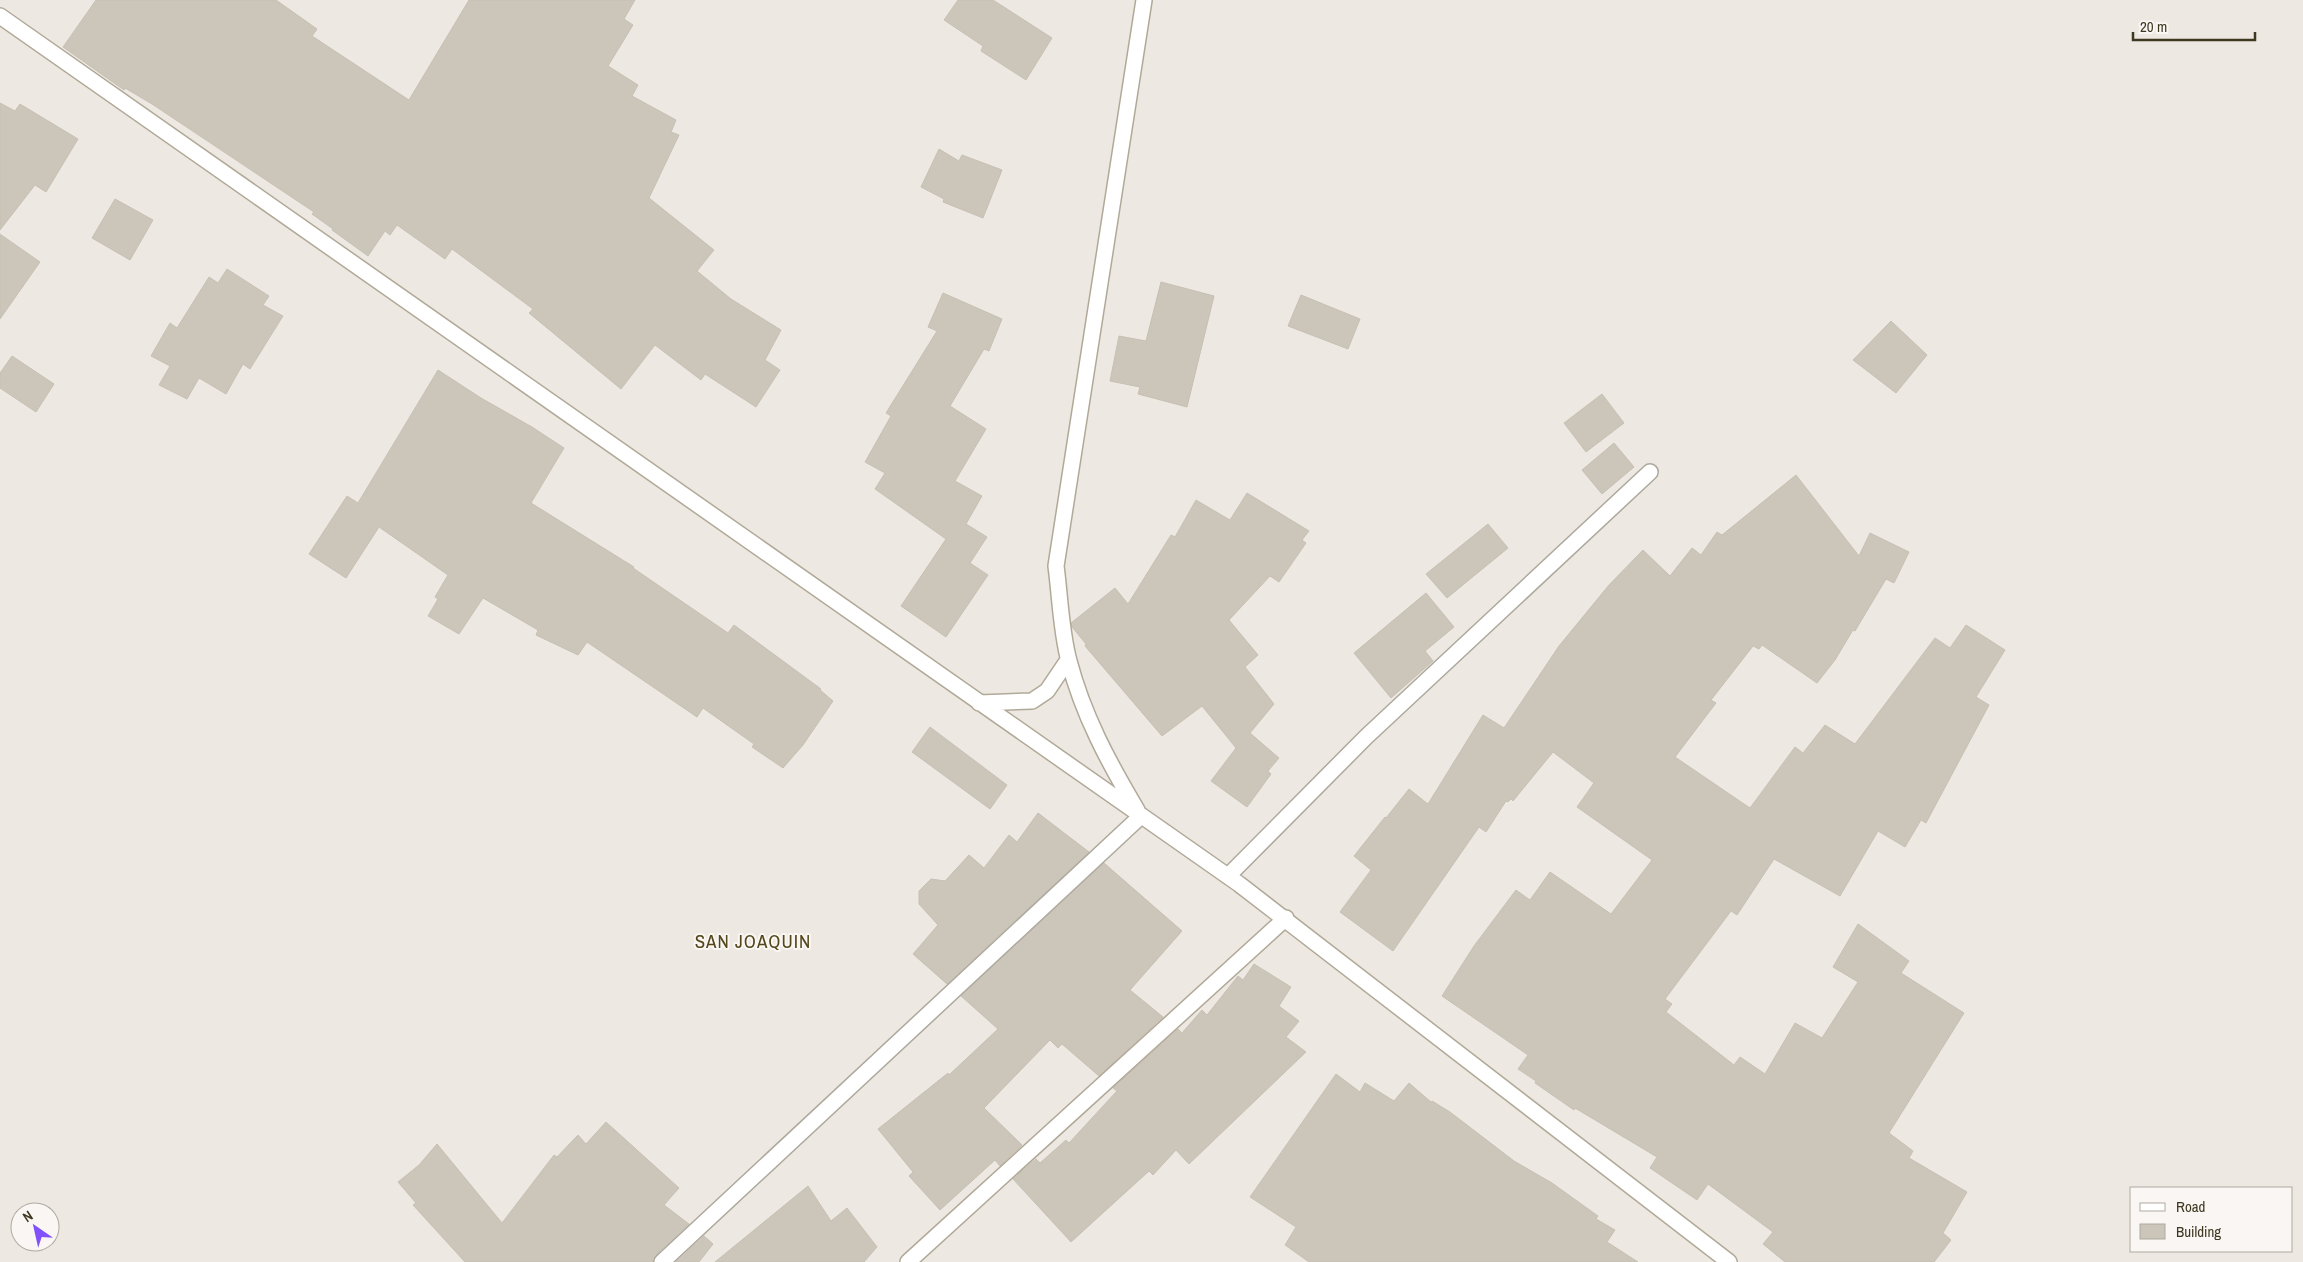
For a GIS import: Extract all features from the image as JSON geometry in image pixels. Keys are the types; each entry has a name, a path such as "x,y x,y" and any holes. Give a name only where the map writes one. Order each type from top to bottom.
{"street":[{"path":"1141,816 1112,769 1091,726 1068,660 1056,566 1144,0"},
{"path":"0,16 1228,876 1286,918 1729,1262"},
{"path":"1228,876 1366,738 1650,472"},
{"path":"979,703 1032,701 1047,691 1068,660"},
{"path":"662,1262 1141,816"},
{"path":"908,1262 1286,918"}],"building":[{"path":"96,0 276,0 317,29 312,36 409,100 469,0 635,0 624,19 633,25 608,66 638,85 632,96 676,120 671,132 679,135 649,198 714,250 697,271 731,299 781,330 765,360 780,370 756,407 705,374 701,380 655,345 621,389 529,313 533,309 452,249 445,259 397,225 390,235 385,231 368,256 312,214 314,212 152,104 125,88 124,90 63,47"},
{"path":"958,0 993,0 1052,38 1026,80 981,51 983,46 944,20"},
{"path":"0,103 15,111 20,104 78,139 46,192 35,185 0,230"},
{"path":"939,149 959,161 962,155 1002,170 983,218 943,202 944,199 921,187"},
{"path":"115,199 153,220 130,260 92,238"},
{"path":"0,234 40,262 0,319"},
{"path":"227,269 269,296 263,305 283,316 250,369 243,364 226,394 199,378 187,399 159,385 170,366 151,356 170,323 177,328 209,277 218,283"},
{"path":"1161,282 1214,296 1187,407 1138,394 1140,387 1110,381 1119,336 1146,341"},
{"path":"943,293 1002,319 989,351 984,349 950,406 986,429 955,481 982,496 966,524 987,537 970,563 988,575 946,637 901,606 946,539 875,489 885,473 865,462 891,416 886,413 937,331 928,327"},
{"path":"1301,295 1360,319 1348,349 1288,326"},
{"path":"1891,321 1927,355 1896,393 1853,360"},
{"path":"12,356 54,384 36,412 0,388 0,373"},
{"path":"438,370 564,448 531,503 634,567 728,633 734,625 821,689 833,701 803,745 783,768 752,747 754,744 703,708 697,717 587,642 578,655 536,635 538,630 483,598 459,634 428,616 438,599 435,597 448,575 379,527 346,578 309,554 347,496 358,503"},
{"path":"1602,394 1624,423 1586,452 1564,423"},
{"path":"1614,443 1634,467 1602,494 1582,470"},
{"path":"1796,475 1859,556 1870,533 1909,552 1894,583 1886,579 1855,631 1853,630 1835,660 1817,683 1762,645 1759,649 1753,646 1711,700 1716,703 1675,757 1750,808 1795,747 1803,753 1825,725 1855,744 1935,638 1950,648 1966,625 2005,650 1976,697 1989,705 1926,823 1921,820 1905,847 1878,831 1840,896 1774,859 1737,915 1731,911 1665,999 1672,1004 1666,1012 1734,1065 1740,1057 1765,1074 1795,1023 1822,1038 1858,982 1833,967 1858,924 1909,961 1901,973 1964,1013 1889,1133 1913,1151 1909,1158 1967,1192 1943,1233 1951,1240 1934,1262 1785,1262 1763,1244 1773,1232 1708,1184 1697,1200 1650,1168 1657,1157 1575,1108 1574,1110 1535,1083 1536,1081 1518,1069 1528,1055 1442,996 1474,946 1516,890 1530,900 1550,872 1611,914 1652,860 1577,807 1594,783 1553,752 1513,801 1511,799 1508,802 1506,801 1486,832 1479,827 1393,951 1340,912 1371,870 1354,856 1385,817 1409,789 1428,804 1483,715 1504,728 1559,646 1609,585 1643,550 1670,576 1692,548 1701,555 1717,532 1722,535"},
{"path":"1247,493 1309,531 1302,540 1306,543 1279,582 1270,576 1229,620 1258,655 1245,667 1274,704 1250,733 1279,758 1268,771 1271,774 1247,807 1211,781 1236,748 1202,706 1162,736 1085,646 1086,644 1072,627 1071,623 1115,588 1128,604 1171,535 1175,537 1196,500 1230,520"},
{"path":"1488,524 1508,548 1447,598 1426,574"},
{"path":"1426,593 1454,627 1425,651 1433,661 1391,698 1354,653"},
{"path":"930,727 1007,785 990,809 912,752"},
{"path":"1038,813 1089,852 947,984 913,954 938,925 919,904 919,891 931,879 945,881 969,855 984,868 1009,835 1017,842"},
{"path":"1104,863 1182,931 1130,990 1163,1017 1099,1076 1062,1044 1058,1048 1050,1040 984,1108 1022,1145 1000,1166 995,1160 940,1210 909,1176 913,1172 878,1129 948,1073 949,1075 998,1029 961,996"},
{"path":"1254,964 1291,987 1279,1006 1299,1021 1286,1037 1306,1052 1189,1164 1176,1150 1153,1175 1149,1171 1071,1242 1013,1179 1036,1159 1040,1163 1066,1140 1069,1143 1117,1091 1113,1088 1178,1029 1182,1033 1202,1010 1207,1015 1238,976 1243,980"},
{"path":"1336,1074 1360,1092 1365,1083 1394,1101 1409,1083 1431,1102 1450,1112 1514,1161 1552,1183 1598,1216 1596,1219 1615,1230 1607,1242 1638,1262 1309,1262 1285,1245 1296,1227 1250,1197"},
{"path":"606,1122 679,1188 664,1205 689,1224 656,1255 653,1262 465,1262 413,1205 416,1203 398,1182 419,1165 437,1144 502,1223 554,1155 557,1157 578,1135 586,1144"},
{"path":"808,1186 831,1221 847,1208 877,1247 864,1262 715,1262"},
{"path":"704,1236 713,1244 699,1262 676,1262"}],"district":[{"name":"SAN JOAQUIN","path":"753,941"}]}
